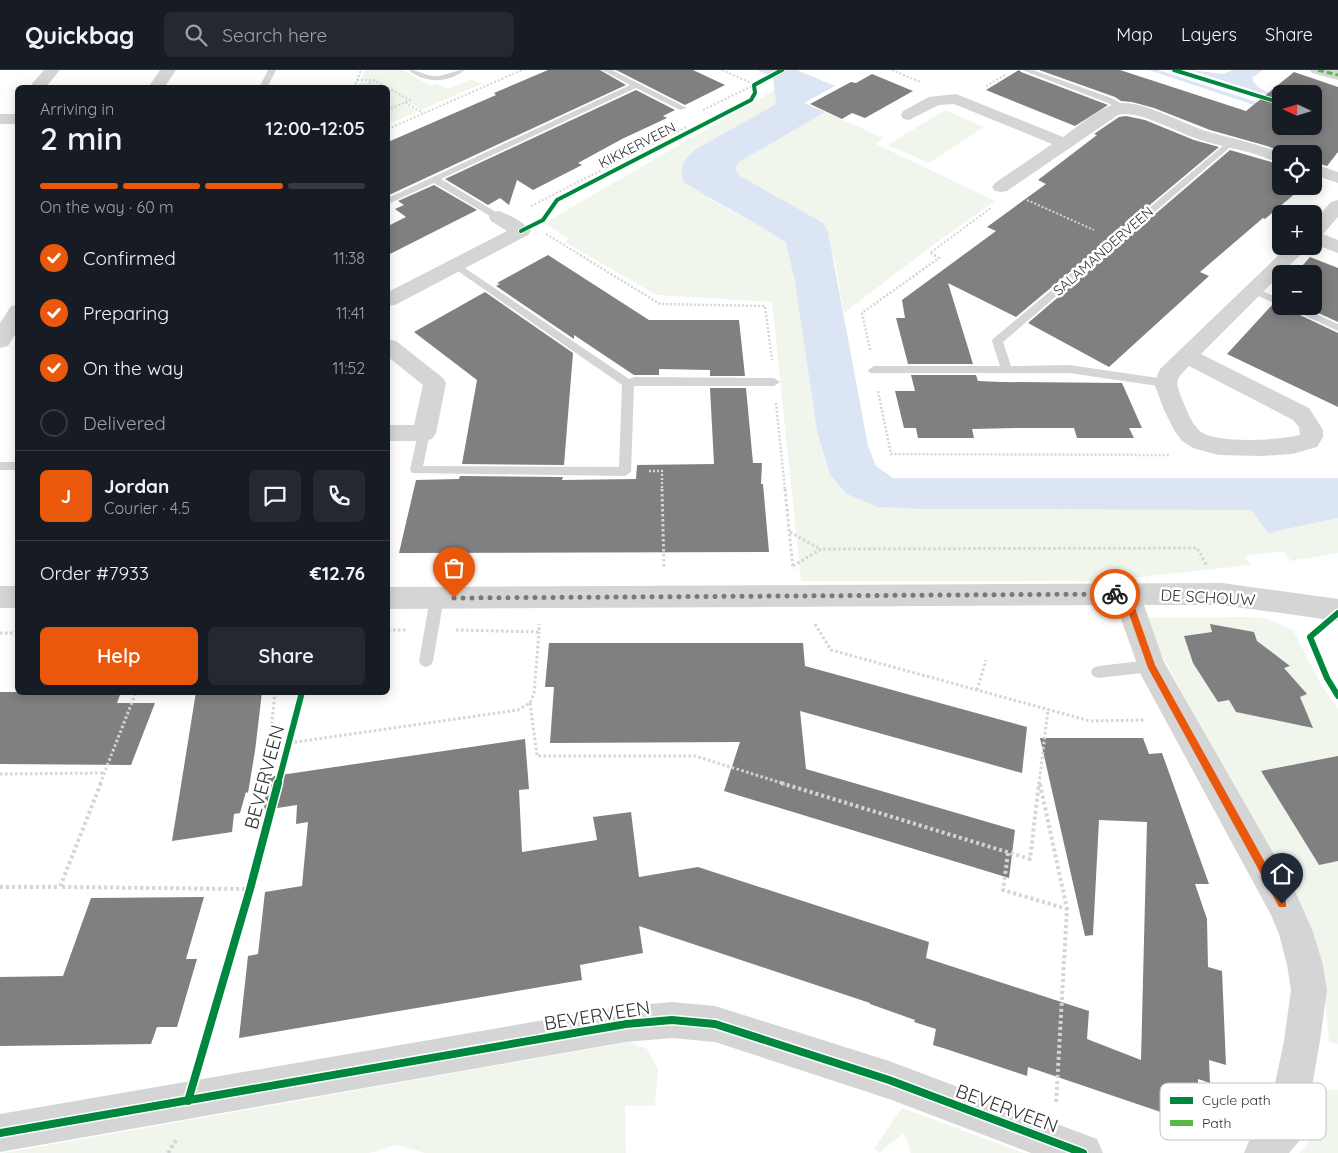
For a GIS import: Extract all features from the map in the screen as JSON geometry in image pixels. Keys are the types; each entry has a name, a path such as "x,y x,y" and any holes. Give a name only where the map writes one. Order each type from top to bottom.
{"street":[{"path":"39,85 52,70"},
{"path":"158,85 168,70"},
{"path":"1318,70 1338,76"},
{"path":"909,115 935,100 956,99 1064,143"},
{"path":"1001,187 1064,143 1112,112 1123,108 1139,111 1202,135 1272,155"},
{"path":"0,119 15,119"},
{"path":"0,130 15,130"},
{"path":"1322,172 1338,178"},
{"path":"1322,223 1338,206"},
{"path":"390,299 520,231 498,217"},
{"path":"1322,240 1338,247"},
{"path":"1186,356 1301,414 1310,424 1312,434 1309,441 1301,445 1286,447 1222,446 1210,445 1199,441 1185,429 1165,383 1168,374 1186,356 1253,290 1290,255"},
{"path":"390,348 435,383 424,433 390,433"},
{"path":"1126,594 1151,666 1296,932 1305,965 1309,990 1294,1083"},
{"name":"DE SCHOUW","path":"390,598 1222,594 1338,610"},
{"path":"0,597 15,597"},
{"name":"BEVERVEEN","path":"0,1133 626,1024 672,1020 724,1027 888,1080 1068,1148"},
{"path":"1264,1153 1275,1140"}],"lane":[{"path":"264,85 272,70"},
{"path":"413,70 434,80 462,70"},
{"name":"KIKKERVEEN","path":"606,70 683,108"},
{"path":"1026,70 1111,101 1123,108"},
{"path":"390,200 636,85"},
{"name":"SALAMANDERVEEN","path":"1007,369 997,341 1231,142"},
{"path":"434,179 498,217"},
{"path":"456,265 628,384"},
{"path":"1253,290 1272,299"},
{"path":"1309,315 1338,328"},
{"path":"874,370 1069,369 1165,383"},
{"path":"628,384 635,381 774,382"},
{"path":"424,433 416,470 625,472 628,384"},
{"path":"0,466 15,466"},
{"path":"426,661 437,598"},
{"path":"1098,672 1151,666"}],"path":[{"path":"355,85 362,70"},
{"path":"390,128 522,70"},
{"path":"722,70 754,85"},
{"path":"357,80 371,80 381,85"},
{"path":"369,85 371,80"},
{"path":"692,115 760,81"},
{"path":"754,85 755,93"},
{"path":"390,90 410,100 390,109"},
{"path":"405,102 423,113"},
{"path":"498,217 509,211 514,215 702,119 685,111 683,108"},
{"path":"1001,187 1117,240"},
{"path":"625,472 662,471 664,596"},
{"path":"790,532 821,549 1197,548 1222,594"},
{"path":"793,567 821,549"},
{"path":"540,622 534,693 530,703 537,756 695,756 1030,859 1048,710"},
{"path":"807,622 814,622 831,650 1048,710 1090,721 1180,720"},
{"path":"390,630 539,632"},
{"path":"0,633 15,633"},
{"path":"977,690 986,660"},
{"path":"60,887 135,695"},
{"path":"275,695 270,742 289,743 518,710 530,703"},
{"path":"0,774 104,773"},
{"path":"1039,781 1067,909 1068,1148"},
{"path":"1008,853 1003,890 1067,909"},
{"path":"247,898 252,880"},
{"path":"0,888 250,889"}],"shaded area":[{"path":"365,70 403,70 431,86 438,84 447,89 471,79 482,84 421,110 409,103 405,105 417,112 390,123 390,85 359,85 361,81 367,83 368,80 361,79"},
{"path":"757,70 797,70 835,86 804,103 825,112 739,162 735,168 740,176 823,223 828,232 868,446 876,466 893,478 1338,478 1338,518 1268,533 1251,510 918,509 878,507 847,494 830,475 817,431 795,282 786,243 684,182 683,164 696,149 776,104 773,77"},
{"path":"1190,70 1223,74 1233,70 1263,70 1252,78 1257,85 1272,94 1272,96"},
{"path":"775,90 776,104 696,149 710,199 769,231 786,243 795,282 817,431 830,475 878,507 918,509 1251,510 1268,533 1338,518 1338,553 1291,561 1283,551 1245,556 1251,565 1105,581 801,581 772,302 656,295 565,242 569,239 544,223"},
{"path":"945,110 984,127 929,163 888,145"},
{"path":"825,112 883,138 876,144 995,201 844,313 834,257 740,176 735,168 739,162"},
{"path":"1250,617 1268,619 1293,630 1322,686 1338,709 1338,1044 1329,1042 1323,978 1305,921 1142,618"},
{"path":"629,1042 647,1049 658,1069 655,1106 625,1106 626,1153 425,1153 396,1145 369,1153 3,1153"},
{"path":"1326,1090 1338,1090 1338,1153 1299,1153 1307,1145 1308,1140 1326,1140"},
{"path":"902,1108 1024,1153 911,1153 904,1133 879,1153 874,1148"}],"building":[{"path":"548,70 600,70 626,85 390,195 390,141 496,95 494,93"},
{"path":"616,70 693,70 725,85 685,105"},
{"path":"1019,70 1108,105 1075,126 986,90"},
{"path":"1039,70 1120,70 1246,111 1272,90 1272,135 1322,135 1322,85 1278,85 1294,72 1338,87 1338,152 1327,166 1322,164 1322,145 1272,145 1272,148 1210,130 1154,108 1121,101 1115,97"},
{"path":"872,74 913,91 865,118 852,113 842,119 810,104 851,82 856,83"},
{"path":"636,90 675,110 663,116 667,118 622,139 578,163 582,165 533,190 517,180 509,205 500,198 488,205 445,179"},
{"path":"1126,116 1145,120 1194,140 1219,147 1016,317 948,283 973,364 908,364 896,318 905,318 902,300 996,231 987,227 1046,184 1038,180 1097,135 1094,134 1119,117"},
{"path":"1230,150 1272,162 1272,195 1293,195 1282,205 1272,205 1272,213 1265,219 1263,218 1200,272 1209,276 1109,367 1028,323"},
{"path":"434,185 477,210 390,254 390,225 406,217 395,209 404,205 398,201"},
{"path":"548,255 649,320 739,320 745,376 710,376 710,370 659,369 659,375 634,375 574,335 574,339 496,286 500,284 497,283"},
{"path":"1310,257 1338,268 1338,322 1322,315 1322,265 1303,265"},
{"path":"485,292 573,353 564,465 462,464 477,380 414,332"},
{"path":"1272,305 1272,315 1300,315 1338,333 1338,407 1227,354"},
{"path":"911,375 976,375 978,381 1001,382 1122,383 1142,428 1129,428 1134,438 1077,438 1074,428 1022,428 972,429 974,438 918,438 916,428 904,428 895,391 915,391"},
{"path":"710,388 746,388 753,463 762,463 761,484 763,484 769,552 399,553 416,480 459,479 460,476 563,477 562,480 636,479 637,465 714,464"},
{"path":"1210,624 1254,632 1257,641 1290,666 1284,668 1307,694 1300,697 1313,728 1236,712 1229,700 1218,702 1193,663 1184,636 1212,632"},
{"path":"549,643 803,643 805,666 1027,727 1022,773 800,711 806,769 1015,830 1009,878 724,791 740,742 550,743 554,687 545,687"},
{"path":"0,692 15,692 15,695 120,695 117,703 155,703 131,765 0,764"},
{"path":"196,695 262,695 248,793 246,792 240,813 234,814 232,832 172,841"},
{"path":"1040,738 1143,738 1149,754 1162,753 1209,884 1195,884 1207,919 1208,967 1222,971 1226,1065 1209,1060 1210,1083 1198,1079 1198,1083 1160,1083 1160,1112 1028,1067 1027,1076 933,1045 936,1029 914,1022 915,1020 870,1003 639,926 643,953 580,965 582,980 239,1038 248,956 258,954 265,892 302,886 308,822 296,824 297,805 264,810 267,777 525,739 529,789 519,790 522,852 597,840 593,817 631,812 639,877 698,867 929,942 926,958 1089,1011 1087,1039 1141,1060 1147,822 1099,820 1093,935 1085,936"},
{"path":"1338,756 1338,861 1319,865 1261,771"},
{"path":"204,897 186,959 197,959 177,1027 157,1027 151,1044 0,1046 0,977 63,976 91,898"}],"waterway":[{"path":"1152,70 1272,109"}],"marked path":[{"path":"1318,70 1338,75"}],"cycle path":[{"path":"521,231 543,220 557,200 751,100 755,93 754,85 782,70"},
{"path":"1174,70 1272,100"},
{"path":"1338,613 1310,637 1327,678 1338,696"},
{"path":"188,1101 250,889 301,695"},
{"path":"0,1133 626,1024 672,1020 715,1024 889,1080 1083,1153"}],"way so far":[{"path":"454,598 1115,594"}],"route":[{"path":"1115,594 1126,594 1151,666 1282,904"}]}
